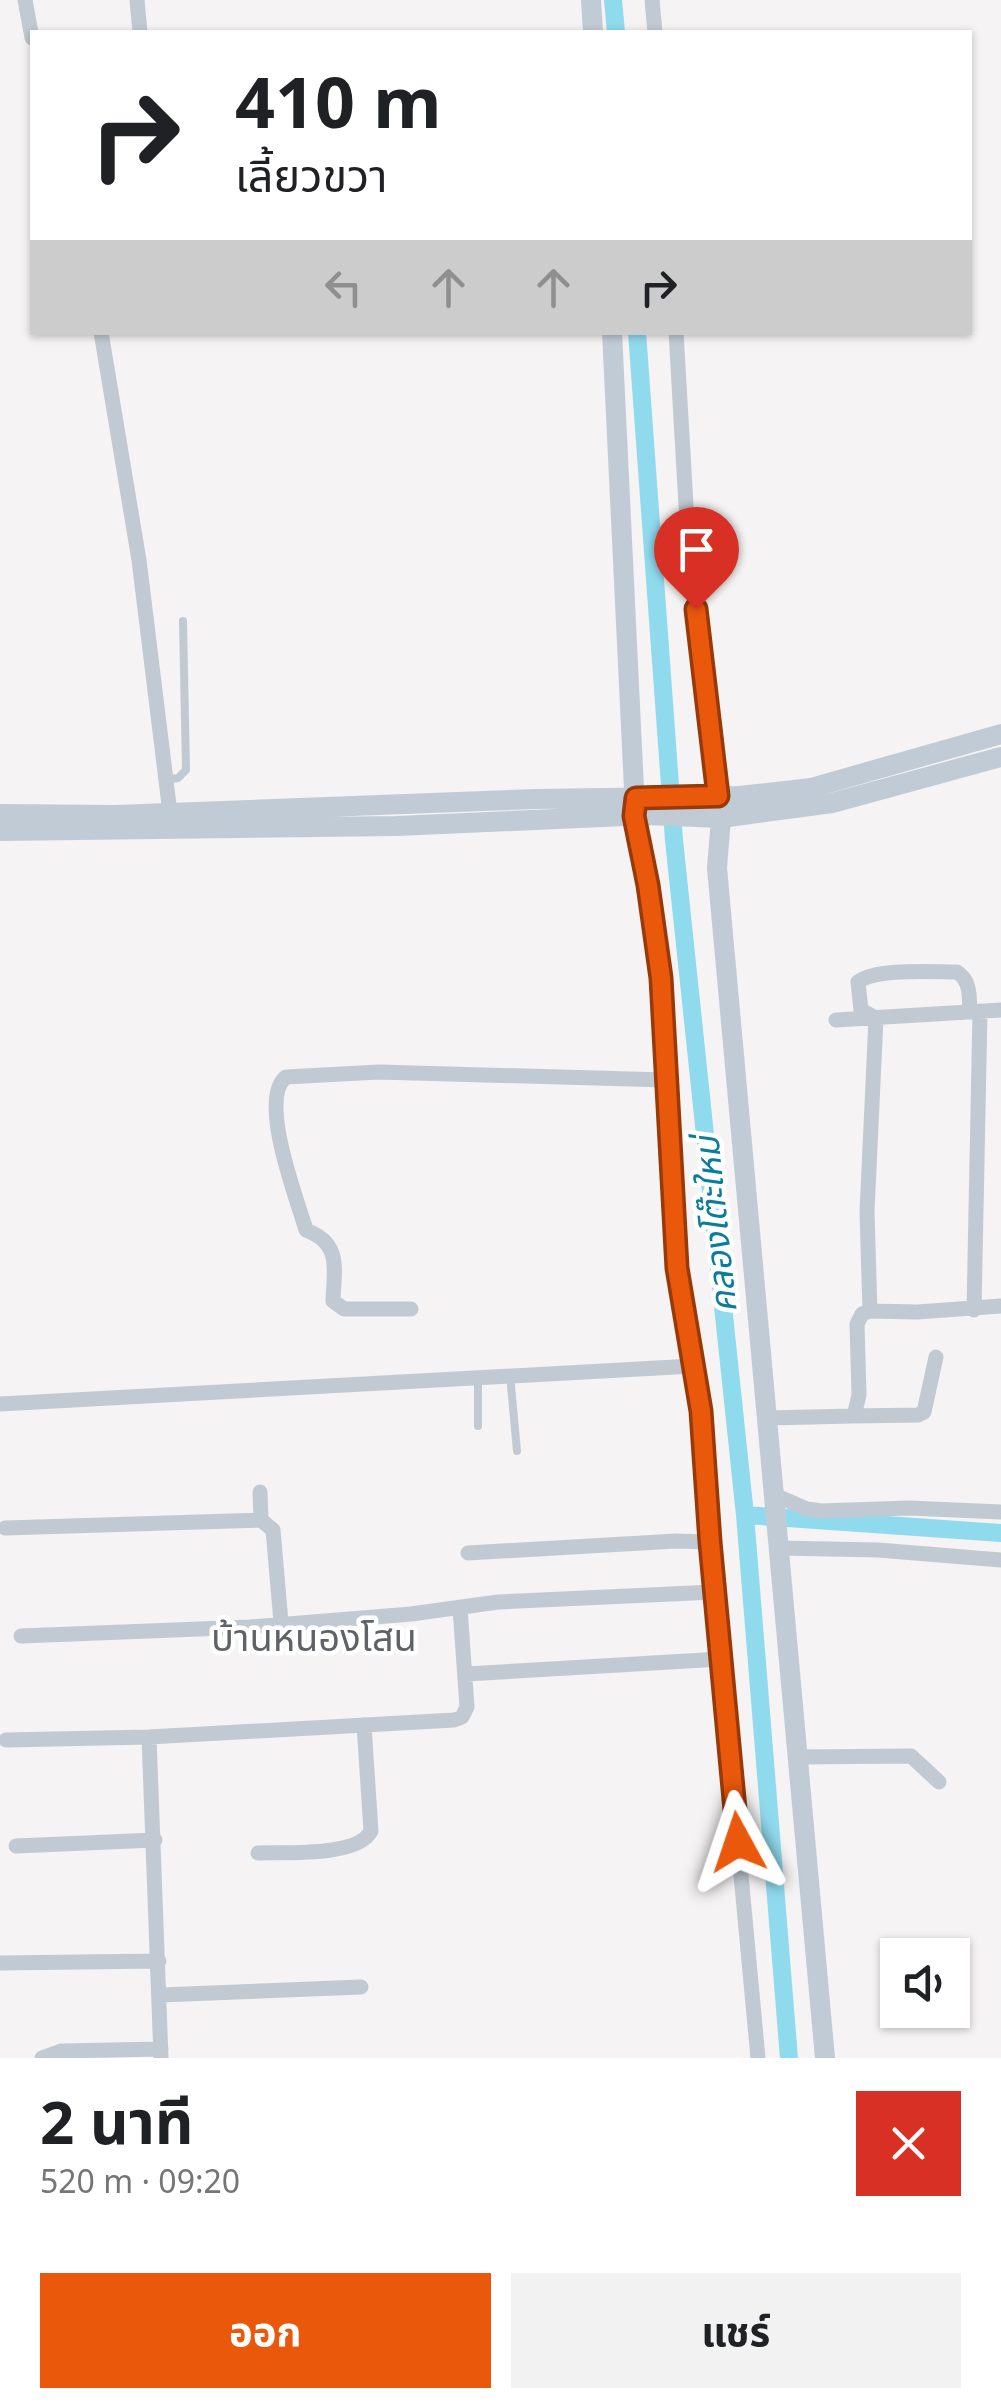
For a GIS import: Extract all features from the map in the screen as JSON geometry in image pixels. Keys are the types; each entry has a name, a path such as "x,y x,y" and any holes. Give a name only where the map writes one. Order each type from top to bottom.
{"street":[{"path":"25,0 31,30"},
{"path":"137,0 140,30"},
{"path":"590,0 593,30"},
{"path":"652,0 656,30"},
{"path":"101,335 139,560 170,813"},
{"path":"612,335 638,807 661,978 677,1268 701,1411 758,2058"},
{"path":"676,335 717,868 825,2058"},
{"path":"714,807 811,788 1001,734"},
{"path":"0,814 832,803 1001,757"},
{"path":"0,832 378,826 638,807"},
{"path":"876,1018 861,1010 857,995 858,982 867,976 956,972 968,984 975,1012 974,1310"},
{"path":"836,1020 1001,1010"},
{"path":"870,1310 868,1212 876,1018"},
{"path":"411,1309 344,1310 332,1301 332,1248 324,1237 306,1230 274,1105 279,1083 286,1078 379,1072 666,1080"},
{"path":"854,1416 859,1395 857,1324 862,1314 870,1310 974,1310 1001,1306"},
{"path":"767,1418 924,1412 936,1357"},
{"path":"0,1404 693,1366"},
{"path":"260,1492 262,1520 273,1530 281,1622"},
{"path":"775,1502 822,1511 909,1508 1001,1512"},
{"path":"6,1528 262,1520"},
{"path":"468,1554 676,1540 710,1542"},
{"path":"778,1543 1001,1560"},
{"path":"21,1636 210,1629 498,1602 714,1592"},
{"path":"6,1740 149,1737 462,1717 466,1707 466,1674 460,1608"},
{"path":"466,1674 721,1659"},
{"path":"258,1852 333,1850 368,1838 372,1831 364,1725"},
{"path":"42,2058 61,2050 161,2054 149,1737"},
{"path":"798,1757 911,1756 940,1782"},
{"path":"16,1846 155,1840"},
{"path":"0,1963 159,1961"},
{"path":"160,1995 361,1987"}],"lane":[{"path":"166,780 178,778 186,770 183,621"},
{"path":"510,1375 516,1451"},
{"path":"478,1376 478,1426"}],"waterway":[{"name":"คลองโต๊ะใหม่","path":"613,0 616,30"},
{"name":"คลองโต๊ะใหม่","path":"637,335 674,840 745,1515 789,2058"},
{"path":"745,1515 1001,1533"}],"district":[{"name":"บ้านหนองโสน","path":"314,1636"}],"route":[{"path":"696,609 718,796 636,798 634,816 661,978 677,1268 701,1411 738,1842"}]}
